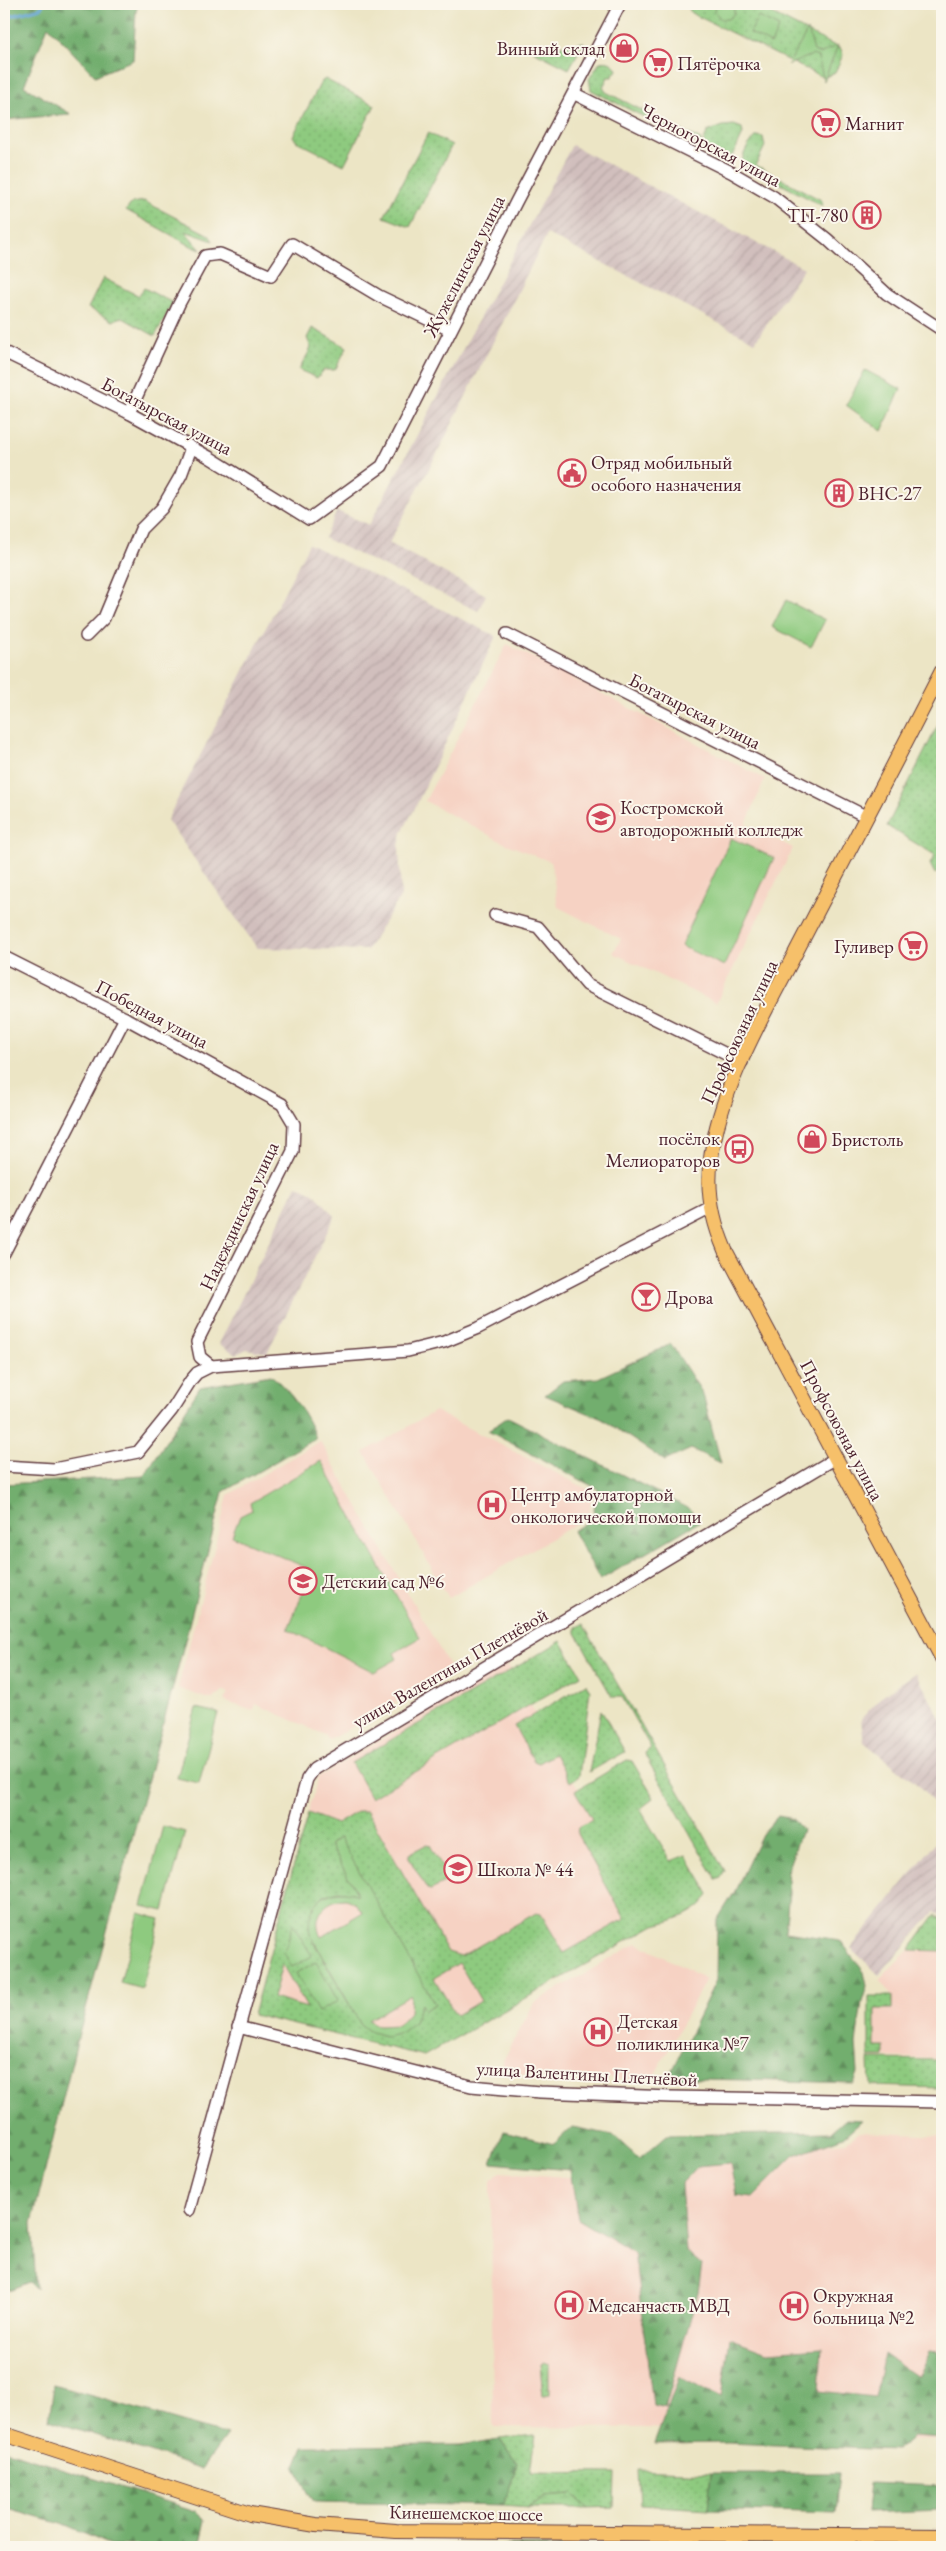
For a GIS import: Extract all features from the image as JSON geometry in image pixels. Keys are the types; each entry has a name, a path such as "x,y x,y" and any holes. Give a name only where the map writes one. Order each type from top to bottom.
{"main road":[{"name":"Профсоюзная улица","path":"942,671 724,1100 716,1134 709,1182 711,1208 716,1229 725,1250 942,1658"},
{"name":"Кинешемское шоссе","path":"4,2434 250,2514 316,2525 396,2531 942,2536"}],"street":[{"name":"Жужелинская улица","path":"309,519 382,466 450,330 516,202 575,94 620,4"},
{"name":"Черногорская улица","path":"575,94 731,172 774,197 827,239 887,294 942,330"},
{"path":"128,413 178,304 205,256 220,254 270,276 292,244 379,296 450,330"},
{"name":"Богатырская улица","path":"4,352 128,413 251,481 309,519"},
{"path":"86,636 104,618 141,529 162,508 181,475 191,448"},
{"name":"Богатырская улица","path":"507,634 867,817"},
{"path":"495,915 538,927 587,984 742,1062"},
{"name":"Победная улица","path":"4,957 125,1018 282,1104"},
{"path":"4,1253 125,1018"},
{"name":"Надеждинская улица","path":"211,1366 200,1357 198,1342 293,1151 294,1124 282,1104"},
{"path":"4,1466 54,1469 138,1452 172,1410 190,1380 197,1373 211,1366 408,1351 444,1342 478,1328 711,1208"},
{"name":"улица Валентины Плетнёвой","path":"189,2210 307,1779 314,1769 836,1458"},
{"name":"улица Валентины Плетнёвой","path":"238,2027 471,2086 540,2092 671,2097 942,2102"}],"shaded area":[{"path":"572,145 804,268 755,342 547,234 438,452 389,543 486,595 478,611 324,538 337,511 369,525"},
{"path":"309,544 496,636 402,832 399,846 401,896 367,950 257,948 167,820"},
{"name":"Костромской автодорожный колледж","path":"507,644 765,779 746,824 793,848 716,1003 613,953 621,939 558,907 551,862 504,843 425,801"},
{"path":"297,1185 315,1194 335,1216 267,1353 247,1349 236,1354 219,1344"},
{"name":"Центр амбулаторной онкологической помощи","path":"435,1411 593,1492 588,1517 449,1598 364,1452"},
{"name":"Детский сад №6","path":"320,1441 450,1667 410,1690 412,1693 329,1740 325,1735 256,1704 253,1711 224,1701 228,1692 223,1691 213,1699 208,1699 178,1688 228,1495"},
{"name":"Школа № 44","path":"508,1665 655,1925 424,2056 253,2015 318,1777"},
{"path":"916,1673 942,1722 942,1828 937,1808 924,1790 864,1742 861,1719 883,1695"},
{"path":"942,1835 942,1916 934,1912 879,1975 851,1948"},
{"name":"Детская поликлиника №7","path":"637,1943 706,1979 652,2080 503,2073 503,2061 534,2003"},
{"path":"909,1950 942,1951 942,2059 885,2057 885,2047 875,2047 875,2009 892,2009 892,1996 879,1979"},
{"name":"Окружная больница №2","path":"860,2132 942,2136 942,2439 855,2441 648,2428 493,2427 491,2181 500,2172 644,2183 679,2160 846,2142"}],"green space":[{"path":"4,4 139,4 136,11 133,60 95,76 48,26 24,86 71,114 4,120"},
{"path":"690,4 753,4 841,49 843,55 835,72 824,78 691,13 688,6"},
{"path":"715,4 734,4 734,14 728,19 721,19 714,11"},
{"path":"758,17 779,27 771,44 750,33"},
{"path":"808,30 814,51 820,54 838,45 824,81 818,57 812,55 788,65"},
{"path":"584,42 569,69 533,51"},
{"path":"600,62 610,63 617,70 612,77 608,77 603,87 606,92 701,140 701,146 591,90 589,79"},
{"path":"325,79 375,105 344,165 296,141 293,136 321,82"},
{"path":"734,125 742,128 743,134 733,155 729,157 702,147 707,132 723,126"},
{"path":"428,133 452,145 410,227 384,217"},
{"path":"757,136 763,137 765,146 756,165 821,200 823,206 742,164 746,148"},
{"path":"144,201 209,235 213,241 185,231 201,250 126,210 132,203"},
{"path":"103,278 139,296 144,288 173,303 155,336 121,317 113,321 88,308"},
{"path":"312,328 347,347 335,370 324,370 317,378 299,370 311,348 307,338"},
{"path":"865,370 901,389 882,431 846,405"},
{"path":"786,600 825,620 811,647 772,627"},
{"path":"942,717 942,869 935,874 930,864 935,855 887,826"},
{"path":"731,838 774,858 724,966 681,946"},
{"path":"671,1344 703,1394 721,1463 691,1449 665,1461 602,1419 545,1395 563,1381 598,1378"},
{"path":"271,1375 297,1404 316,1438 223,1492 172,1691 78,2038 32,2223 36,2289 29,2282 4,2292 4,1484 144,1476 200,1387"},
{"path":"508,1417 690,1509 699,1522 600,1580 573,1531 592,1519 598,1489 488,1431"},
{"path":"321,1461 420,1638 394,1653 397,1659 374,1672 288,1629 312,1570 232,1536 240,1516 252,1510 250,1503"},
{"path":"583,1624 725,1871 720,1879 716,1879 646,1757 645,1753 651,1748 622,1697 612,1697 576,1633 576,1627"},
{"path":"561,1641 581,1675 371,1798 351,1763"},
{"path":"586,1684 590,1690 579,1776 570,1782 555,1754 539,1763 534,1761 514,1726"},
{"path":"196,1708 218,1713 199,1783 177,1778"},
{"path":"601,1710 625,1752 589,1772"},
{"path":"627,1760 632,1761 654,1798 640,1809 671,1861 686,1855 709,1894 705,1901 686,1915 655,1925 424,2056 253,2015 308,1813 337,1824 358,1811 367,1811 448,1952 461,1956 536,1913 541,1914 564,1953 625,1919 577,1834 578,1828 592,1819 575,1791","holes":["340,1838 420,2008 385,2036 361,2025 313,1941 309,1927 314,1906 325,1895 339,1891 359,1895 330,1845","459,1963 481,2001 456,2015 434,1978","282,1964 307,2008 273,1998"]},
{"path":"778,1816 793,1819 802,1830 787,1871 789,1892 785,1932 840,1940 864,1972 867,1986 862,2002 856,2043 858,2073 854,2083 669,2078 716,1980 717,1920 734,1893 762,1834"},
{"path":"163,1826 185,1832 164,1911 142,1906"},
{"path":"340,1838 435,2004 424,2010 421,2004 414,2022 402,2032 385,2036 369,2031 361,2025 310,1934 309,1923 311,1913 321,1899 329,1894 338,1892 358,1895 330,1844","holes":["346,1899 356,1904 363,1912 321,1937 318,1923 322,1910 332,1902","411,1995 410,2012 398,2025 379,2026 368,2020"]},
{"path":"427,1844 430,1845 448,1877 448,1881 431,1890 427,1889 409,1858 409,1854"},
{"path":"139,1913 160,1919 142,1989 120,1983"},
{"path":"935,1915 942,1919 942,1951 909,1950"},
{"path":"293,1924 312,1956 292,1967 284,1953"},
{"path":"316,1962 338,2001 318,2012 296,1973"},
{"path":"869,1996 892,1996 892,2009 875,2009 875,2047 885,2047 885,2057 869,2057"},
{"path":"869,2059 942,2060 942,2088 870,2086"},
{"path":"846,2119 862,2120 843,2137 795,2155 753,2197 736,2195 730,2163 698,2166 681,2184 686,2251 702,2265 698,2292 665,2408 653,2405 634,2253 578,2219 570,2170 492,2163 504,2131 554,2144 572,2127 613,2135 639,2159 667,2135 831,2132"},
{"path":"730,2338 767,2352 822,2348 819,2391 875,2397 884,2354 917,2377 930,2352 939,2353 942,2360 942,2438 914,2436 896,2450 728,2443 654,2444 679,2377 721,2398"},
{"path":"543,2362 549,2364 549,2394 543,2397 540,2364"},
{"path":"54,2385 227,2435 202,2469 49,2420"},
{"path":"535,2435 530,2472 615,2473 614,2507 588,2508 572,2494 544,2496 528,2508 503,2506 518,2463 499,2439"},
{"path":"499,2439 518,2463 503,2506 314,2502 295,2468 304,2446 460,2445"},
{"path":"4,2450 196,2511 205,2520 199,2547 111,2545 61,2524 4,2508"},
{"path":"638,2470 711,2473 708,2509 640,2505"},
{"path":"711,2473 839,2473 835,2513 708,2509"},
{"path":"869,2483 942,2486 942,2510 866,2513"},
{"path":"572,2494 588,2508 528,2508 544,2496"},
{"path":"758,2542 899,2547 437,2547"}],"waterway":[{"path":"4,18 41,8 43,4"}],"place":[{"name":"Винный склад","path":"624,48"},
{"name":"Пятёрочка","path":"658,63"},
{"name":"Магнит","path":"826,123"},
{"name":"ТП-780","path":"867,215"},
{"name":"Отряд мобильный особого назначения","path":"572,473"},
{"name":"ВНС-27","path":"839,493"},
{"name":"Костромской автодорожный колледж","path":"601,818"},
{"name":"Гуливер","path":"913,946"},
{"name":"Бристоль","path":"812,1139"},
{"name":"посёлок Мелиораторов","path":"739,1149"},
{"name":"Дрова","path":"646,1297"},
{"name":"Центр амбулаторной онкологической помощи","path":"492,1505"},
{"name":"Детский сад №6","path":"303,1581"},
{"name":"Школа № 44","path":"458,1869"},
{"name":"Детская поликлиника №7","path":"598,2032"},
{"name":"Медсанчасть МВД","path":"569,2305"},
{"name":"Окружная больница №2","path":"794,2306"}]}
